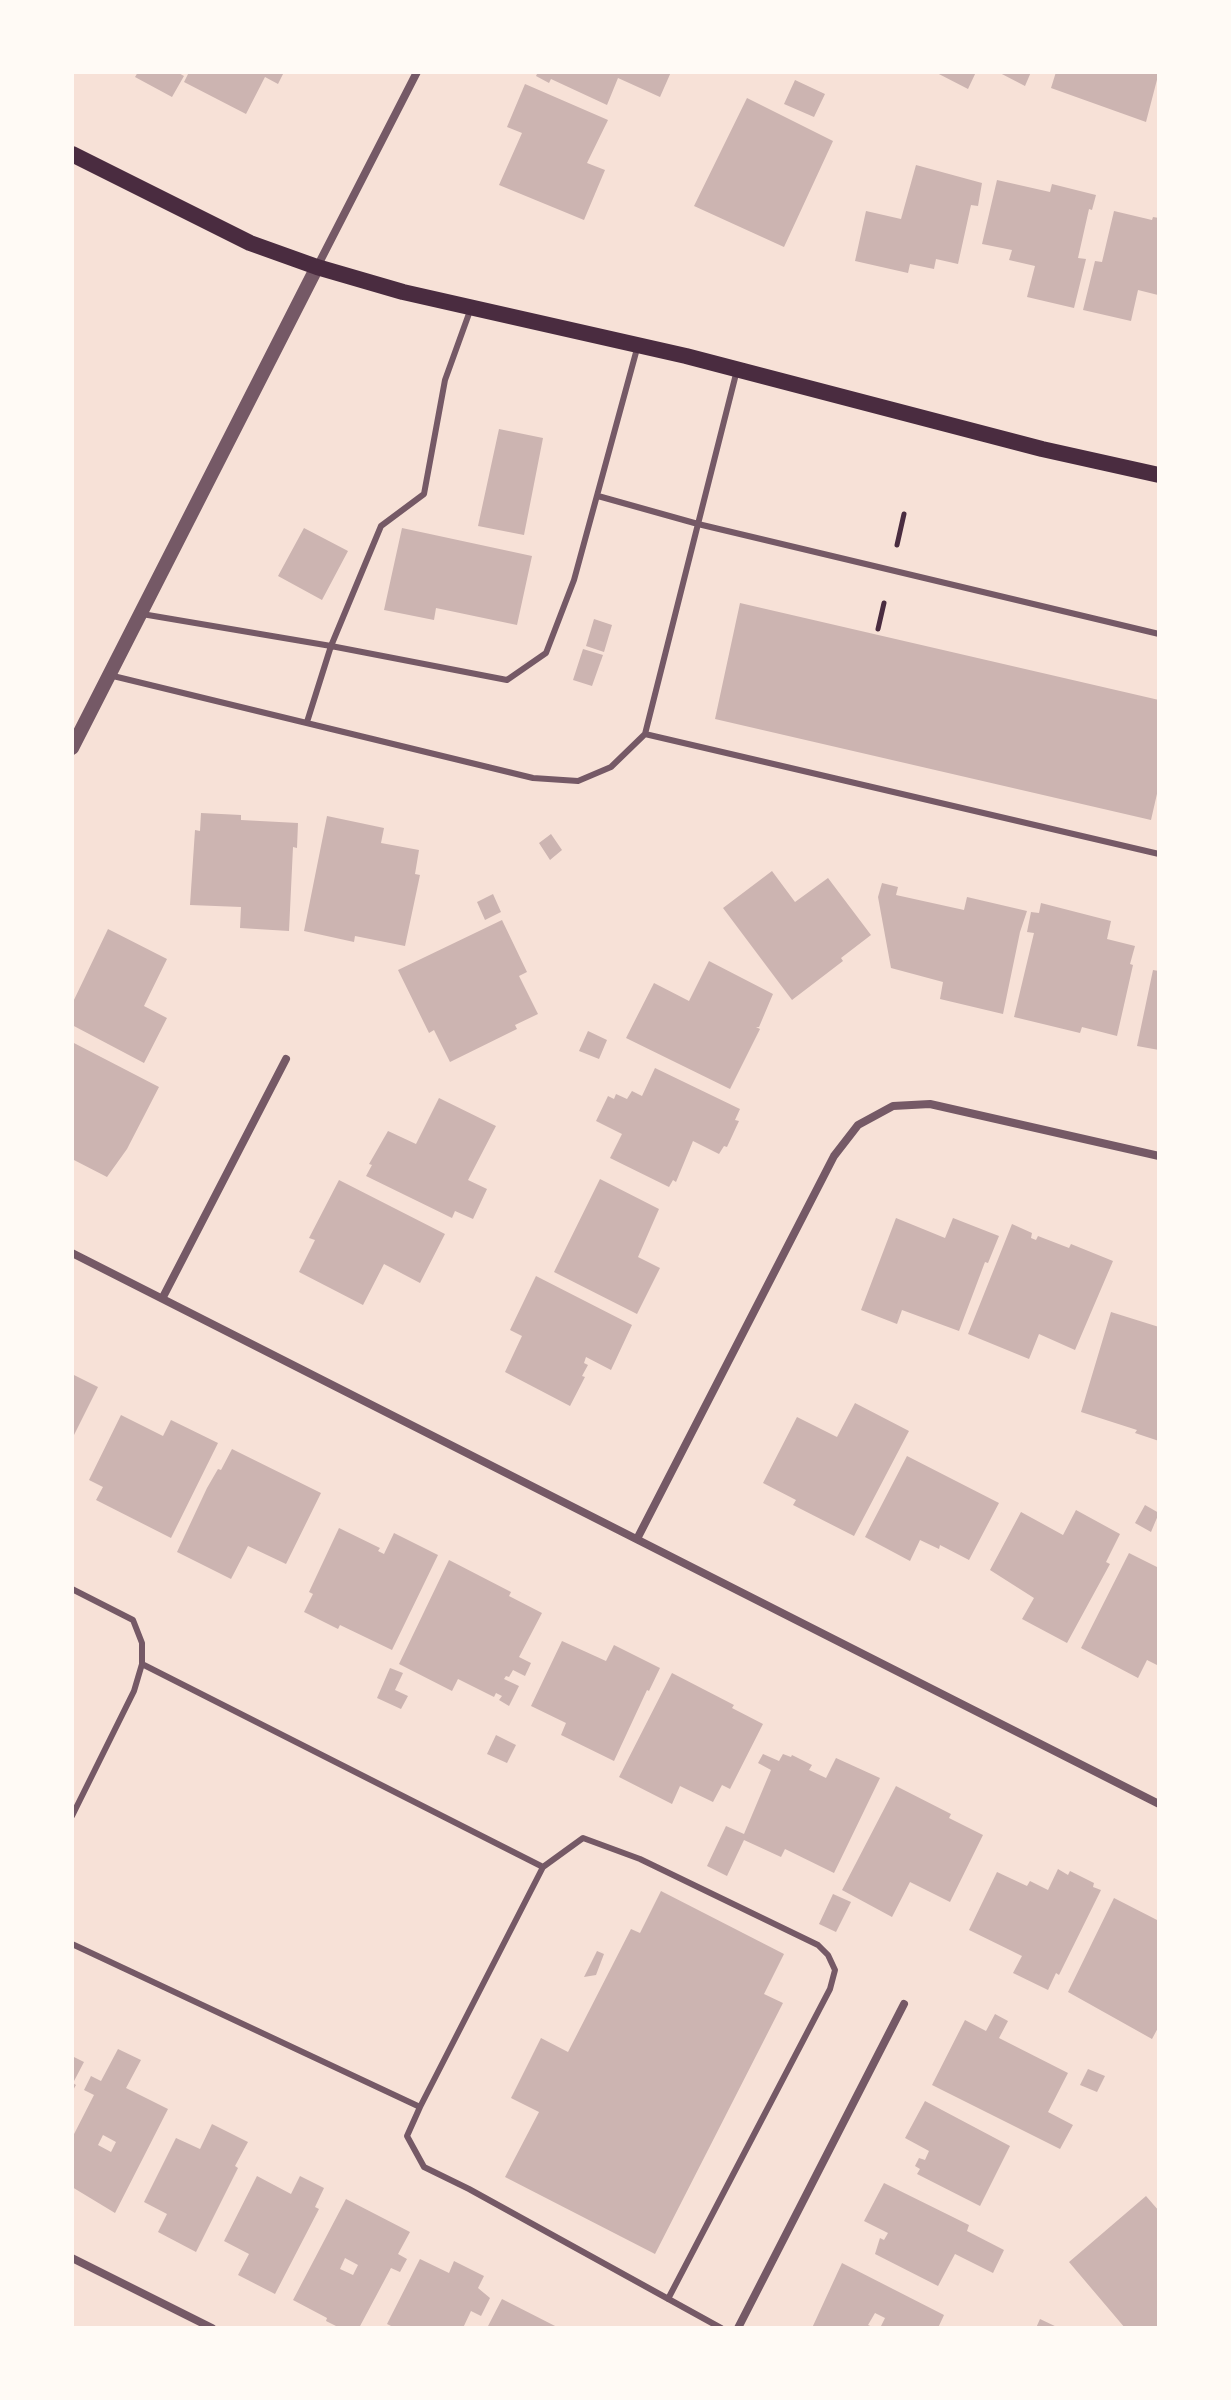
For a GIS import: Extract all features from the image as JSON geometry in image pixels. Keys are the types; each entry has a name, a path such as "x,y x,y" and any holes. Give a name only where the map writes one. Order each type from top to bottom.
{"main road":[{"path":"72,154 250,243 317,267 471,308 737,369 1042,449 1159,475"}],"street":[{"path":"72,748 417,72"},
{"path":"163,1297 286,1059"},
{"path":"637,1539 834,1156 858,1125 893,1106 930,1104 1159,1156"},
{"path":"72,1253 1159,1804"},
{"path":"738,2328 904,2004"},
{"path":"72,2258 212,2328"}],"lane":[{"path":"307,722 331,646 381,526 424,494 445,380 471,308"},
{"path":"140,614 507,680 546,653 574,580 638,345"},
{"path":"109,675 533,778 578,781 611,767 645,734 737,369"},
{"path":"598,496 698,524 1159,634"},
{"path":"645,734 1159,854"},
{"path":"72,1589 133,1620 142,1643 142,1664 134,1691 72,1816"},
{"path":"142,1664 543,1867"},
{"path":"668,2299 830,1989 835,1970 828,1955 818,1945 640,1859 583,1838 543,1867 407,2136 424,2167 721,2328"},
{"path":"72,1944 420,2107"}],"path":[{"path":"897,546 904,514"},
{"path":"878,629 884,603"}],"building":[{"path":"138,72 177,72 184,76 172,97 135,77"},
{"path":"189,72 284,72 278,84 265,77 246,114 184,82"},
{"path":"538,72 671,72 660,97 618,78 607,105 551,79 549,83 536,76"},
{"path":"935,72 976,72 968,89"},
{"path":"998,72 1031,72 1025,86"},
{"path":"1056,72 1159,72 1146,122 1051,88"},
{"path":"795,80 825,94 814,117 784,104"},
{"path":"525,84 608,120 587,163 605,170 584,220 499,185 522,133 507,127"},
{"path":"747,98 833,141 784,247 694,206"},
{"path":"916,165 982,183 978,206 971,205 958,264 936,259 934,269 910,264 908,273 855,261 866,211 901,219"},
{"path":"997,180 1050,192 1052,184 1096,195 1092,210 1089,209 1078,258 1086,259 1074,308 1027,297 1035,266 1009,260 1012,250 982,244"},
{"path":"1114,211 1152,220 1153,217 1159,218 1158,295 1138,290 1131,321 1083,310 1095,261 1102,262"},
{"path":"499,429 543,438 524,535 478,526"},
{"path":"304,528 348,551 322,600 278,576"},
{"path":"402,528 532,556 517,625 436,608 434,620 384,610"},
{"path":"740,603 1159,700 1159,785 1151,820 715,719"},
{"path":"594,619 612,625 604,652 586,646"},
{"path":"583,649 603,655 592,686 573,680"},
{"path":"201,813 241,815 241,820 298,823 297,848 293,847 289,931 240,928 241,907 190,905 195,830 200,831"},
{"path":"327,816 384,828 381,843 419,850 415,874 420,875 405,946 355,936 354,942 304,931"},
{"path":"551,834 562,850 550,860 539,843"},
{"path":"772,871 795,902 828,878 871,935 792,1000 723,908"},
{"path":"882,883 898,887 896,895 964,910 967,897 1027,911 1003,1014 940,999 943,982 891,968 878,897"},
{"path":"493,894 501,912 485,920 477,902"},
{"path":"1041,903 1111,921 1107,939 1135,946 1117,1036 1082,1027 1080,1033 1014,1017 1034,933 1027,932 1031,912 1039,913"},
{"path":"502,920 527,972 519,976 538,1014 515,1025 517,1029 450,1062 434,1030 429,1033 398,970"},
{"path":"108,929 167,959 144,1006 167,1018 144,1063 72,1025 72,1004"},
{"path":"709,961 773,994 759,1027 756,1027 760,1029 730,1089 626,1038 654,983 689,1001"},
{"path":"1153,970 1159,971 1159,1050 1137,1046"},
{"path":"588,1031 607,1040 599,1059 579,1051"},
{"path":"72,1042 159,1087 127,1149 107,1177 72,1159"},
{"path":"655,1068 740,1109 735,1120 739,1121 727,1147 724,1146 719,1154 693,1141 676,1182 673,1180 669,1187 610,1158 622,1134 596,1121 608,1096 614,1099 616,1094 627,1099 632,1091 642,1096"},
{"path":"439,1098 496,1126 468,1180 487,1189 473,1219 455,1211 452,1218 366,1176 372,1165 369,1164 388,1131 416,1144"},
{"path":"600,1179 659,1209 638,1257 660,1268 637,1314 554,1272"},
{"path":"339,1180 445,1234 420,1283 384,1264 363,1305 299,1272 315,1240 309,1238"},
{"path":"896,1218 945,1238 953,1218 999,1236 988,1263 985,1262 959,1331 902,1310 897,1324 861,1310"},
{"path":"1012,1224 1032,1233 1031,1238 1036,1240 1038,1236 1069,1248 1071,1244 1113,1261 1075,1350 1039,1334 1029,1359 968,1334"},
{"path":"536,1276 632,1325 611,1370 586,1357 584,1363 588,1365 582,1376 585,1377 570,1406 505,1372 522,1336 510,1330"},
{"path":"1111,1312 1159,1327 1159,1441 1135,1433 1137,1430 1081,1412"},
{"path":"72,1374 98,1387 72,1439"},
{"path":"855,1403 909,1431 854,1536 793,1505 796,1500 763,1483 797,1417 837,1437"},
{"path":"121,1415 163,1436 171,1420 218,1443 171,1538 96,1500 103,1487 89,1480"},
{"path":"232,1449 321,1493 286,1564 248,1546 231,1579 177,1552 207,1488"},
{"path":"907,1456 999,1503 969,1560 940,1545 939,1549 920,1540 910,1561 865,1537"},
{"path":"1145,1505 1159,1513 1151,1532 1135,1523"},
{"path":"1076,1510 1120,1534 1106,1562 1110,1564 1067,1643 1022,1619 1034,1598 990,1570 1021,1512 1063,1535"},
{"path":"339,1528 380,1548 378,1551 384,1554 394,1533 438,1555 392,1650 304,1612 313,1594 309,1592"},
{"path":"1129,1553 1159,1568 1159,1666 1147,1660 1138,1678 1081,1648"},
{"path":"449,1560 511,1592 509,1596 542,1613 519,1657 531,1663 525,1676 513,1670 504,1679 519,1686 509,1706 499,1700 502,1696 496,1693 494,1697 458,1679 452,1691 399,1664"},
{"path":"562,1641 606,1661 614,1645 660,1668 614,1761 561,1735 566,1723 531,1706"},
{"path":"390,1668 403,1673 395,1690 408,1696 401,1709 377,1698"},
{"path":"672,1673 763,1724 730,1789 722,1785 713,1802 680,1786 672,1804 619,1777"},
{"path":"496,1735 516,1745 507,1763 487,1754"},
{"path":"763,1754 779,1761 783,1754 792,1755 812,1765 809,1770 826,1778 836,1758 880,1778 834,1873 785,1849 781,1857 744,1840 727,1876 707,1866 726,1826 744,1834 771,1770 758,1763"},
{"path":"896,1786 951,1814 949,1818 983,1835 950,1902 910,1882 892,1917 842,1890"},
{"path":"1058,1869 1068,1875 1070,1871 1101,1890 1059,1975 1056,1973 1048,1990 1013,1973 1022,1956 969,1930 997,1872 1027,1886 1030,1881 1048,1890"},
{"path":"661,1891 784,1954 764,1994 783,2003 655,2254 505,2177 539,2112 511,2098 541,2038 568,2052 631,1929 640,1933"},
{"path":"833,1894 851,1902 836,1932 819,1924"},
{"path":"1114,1898 1159,1921 1159,2026 1152,2039 1068,1992"},
{"path":"597,1951 604,1954 596,1975 584,1977"},
{"path":"995,2014 1008,2021 999,2038 1068,2073 1048,2112 1073,2125 1060,2149 932,2085 965,2020 986,2031"},
{"path":"118,2049 141,2060 126,2088 168,2109 115,2213 72,2187 72,2138 94,2095 84,2090 91,2076 101,2081","holes":["103,2135 116,2142 111,2152 98,2145"]},
{"path":"72,2056 84,2062 73,2083 76,2085 72,2092"},
{"path":"1088,2069 1105,2076 1097,2092 1080,2085"},
{"path":"925,2101 1010,2146 980,2206 917,2174 920,2169 915,2166 919,2158 925,2160 929,2151 905,2138"},
{"path":"212,2124 248,2142 196,2252 158,2232 167,2214 144,2202 176,2138 200,2149"},
{"path":"257,2176 291,2194 300,2176 324,2188 315,2207 319,2209 275,2294 238,2275 249,2254 224,2241"},
{"path":"884,2183 969,2225 967,2231 1004,2250 993,2273 955,2254 938,2286 875,2254 880,2238 884,2240 888,2233 864,2221"},
{"path":"1146,2196 1159,2211 1159,2328 1125,2328 1069,2262"},
{"path":"346,2199 410,2232 398,2254 407,2259 400,2272 391,2268 359,2328 340,2328 293,2300","holes":["345,2258 358,2265 353,2275 340,2269"]},
{"path":"420,2259 449,2273 454,2261 484,2276 478,2288 490,2298 481,2316 471,2311 463,2328 395,2328 387,2324"},
{"path":"842,2263 944,2315 938,2328 880,2328 885,2318 875,2313 868,2325 875,2328 812,2328"},
{"path":"502,2299 559,2328 487,2328"},
{"path":"1040,2319 1059,2328 1036,2328"}]}
